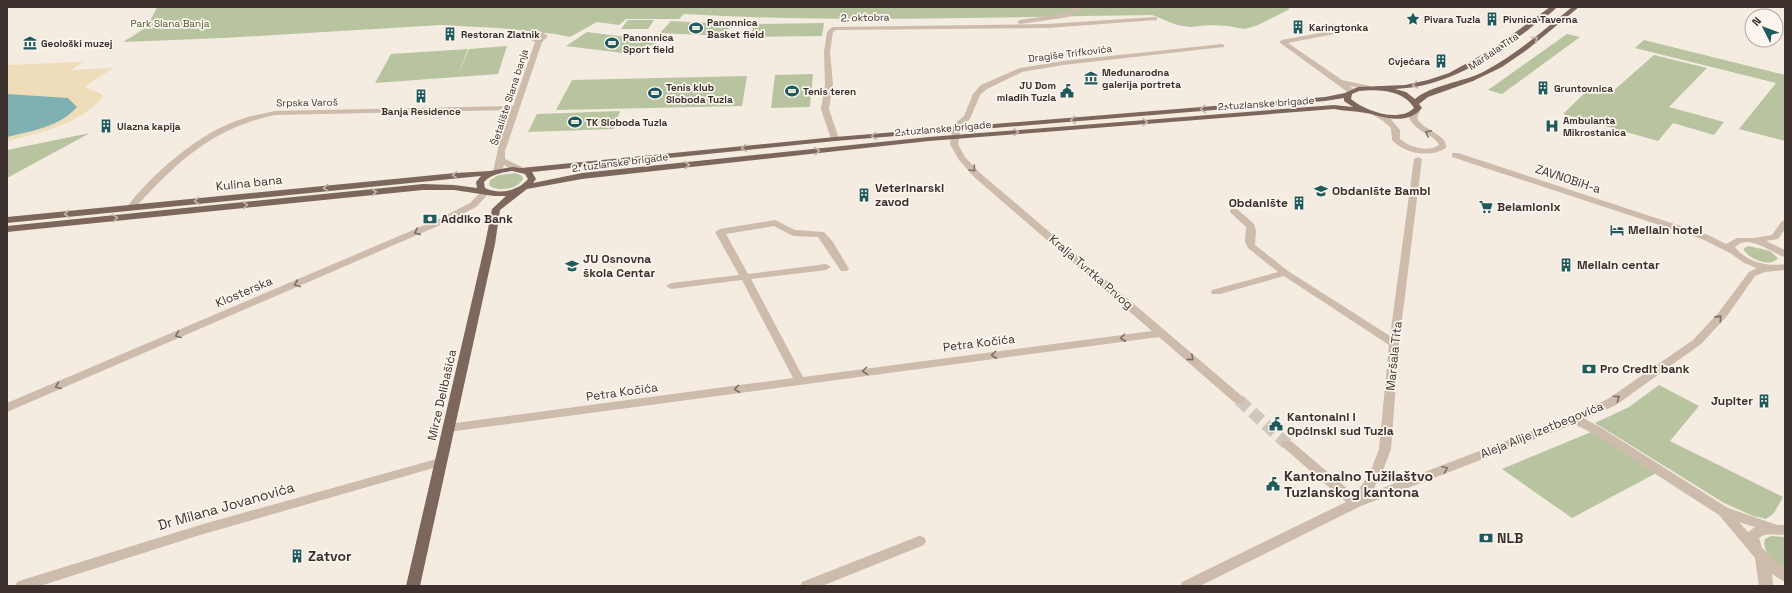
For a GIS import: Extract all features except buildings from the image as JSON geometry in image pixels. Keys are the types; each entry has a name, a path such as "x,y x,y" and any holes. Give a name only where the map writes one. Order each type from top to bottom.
{"main road":[{"name":"Maršala Tita","path":"1378,88 1407,87 1451,76 1463,71 1496,51 1554,7"},
{"name":"Maršala Tita","path":"1365,111 1377,115 1401,116 1416,107 1418,100 1427,94 1480,76 1514,55 1576,7"},
{"path":"1496,51 1514,55"},
{"name":"2. tuzlanske brigade","path":"522,188 582,176 955,133 1325,99 1367,88 1378,88"},
{"path":"1378,88 1397,92 1412,99 1416,107"},
{"path":"1350,93 1348,99 1350,103 1365,111"},
{"name":"2. tuzlanske brigade","path":"521,170 835,139 955,133 1334,107 1365,111"},
{"path":"496,172 483,179 479,186 489,194 496,209 532,179 528,172 521,170"},
{"name":"Kulina bana","path":"7,220 521,170"},
{"name":"Kulina bana","path":"7,229 423,187 448,186 486,192 506,193 522,188"},
{"name":"Mirze Delibašića","path":"413,586 490,244 496,209"}],"street":[{"name":"2. oktobra","path":"987,27 1069,15 1078,10 1076,7"},
{"name":"2. oktobra","path":"835,139 825,110 828,84 827,52 830,32 834,28 1047,26 1155,19"},
{"path":"1342,31 1282,42 1340,81 1350,93"},
{"name":"Šetalište Slana banja","path":"496,172 501,160 502,146 528,77 539,41"},
{"name":"Dragiše Trifkovića","path":"955,133 957,125 967,117 974,100 984,87 1020,70 1063,63 1222,46"},
{"path":"1340,81 1367,88"},
{"path":"1416,107 1413,118 1414,123 1424,131 1440,139 1443,146 1455,155"},
{"name":"Srpska Varoš","path":"130,207 184,155 202,141 224,128 257,115 275,113 516,108"},
{"path":"1377,115 1391,123 1396,130 1396,140 1418,158 1429,151 1436,150 1443,146"},
{"name":"Kralja Tvrtka Prvog","path":"955,133 954,144 962,158 976,174 1239,400"},
{"path":"1405,146 1455,155"},
{"name":"ZAVNOBiH-a","path":"1455,155 1705,237"},
{"name":"Maršala Tita","path":"1187,586 1356,503 1368,488 1376,473 1385,449 1394,344 1418,158"},
{"name":"Šetalište Slana banja","path":"501,160 521,170"},
{"name":"Klosterska","path":"7,408 442,221 473,205 482,198 486,192"},
{"path":"1234,211 1249,223 1251,229 1248,239 1251,246 1285,273 1394,344"},
{"path":"799,380 720,232 775,223 793,233 821,234 828,242 844,270"},
{"path":"1784,253 1774,244 1775,237 1785,223"},
{"path":"1705,237 1745,241 1764,240 1775,237"},
{"path":"1705,237 1753,263 1781,268"},
{"path":"1781,268 1763,269 1752,274 1748,266 1730,247 1731,244 1745,241 1767,245 1784,253"},
{"path":"671,286 826,267"},
{"path":"1216,292 1285,273"},
{"name":"Aleja Alije Izetbegovića","path":"1356,503 1575,419 1612,402 1697,342 1723,314 1752,274"},
{"name":"Petra Kočića","path":"448,428 799,380 1162,333"},
{"path":"1575,419 1596,430 1723,511 1778,529"},
{"path":"1287,444 1356,503"},
{"name":"Dr Milana Jovanovića","path":"22,586 200,530 440,462"},
{"path":"1723,511 1758,554 1785,576"},
{"path":"1766,586 1765,575 1758,554 1751,540 1754,534 1761,529 1778,529"},
{"path":"807,586 919,541"}],"green space":[{"name":"Park Slana Banja","path":"157,7 1285,7 1290,9 1258,25 1245,29 1210,25 1190,27 1177,25 1152,15 860,19 742,17 684,14 679,19 626,19 619,25 597,22 570,37 498,28 441,25 223,38 123,42 135,35 147,25"},
{"path":"628,20 654,20 648,29 621,29"},
{"name":"Panonnica Basket field","path":"671,21 732,24 723,36 660,33"},
{"path":"824,23 822,36 750,37 754,24"},
{"name":"Panonnica Sport field","path":"587,32 657,41 639,55 566,46"},
{"path":"1567,34 1580,37 1502,94 1488,90"},
{"path":"1644,40 1785,75 1785,141 1739,129 1776,83 1635,48"},
{"path":"507,46 498,74 457,77 469,49"},
{"path":"468,49 457,77 375,83 391,54"},
{"path":"1654,55 1707,68 1669,107 1724,122 1714,135 1673,123 1658,141 1563,114 1592,86 1612,92"},
{"name":"Tenis teren","path":"813,74 810,107 771,108 775,75"},
{"name":"Tenis klub Sloboda Tuzla","path":"747,76 742,106 556,110 572,80"},
{"name":"TK Sloboda Tuzla","path":"620,111 614,129 528,132 537,114"},
{"path":"90,133 7,178 7,150"},
{"path":"516,173 522,176 523,179 517,185 507,189 497,189 489,185 490,180 499,175"},
{"path":"1749,246 1770,251 1778,258 1775,261 1770,262 1755,259 1744,250 1744,248"},
{"path":"1659,385 1699,406 1670,441 1783,497 1774,513 1766,519 1753,516 1724,503 1595,423 1629,407"},
{"path":"1596,430 1660,471 1572,518 1502,469"},
{"path":"1771,536 1785,537 1785,569 1767,553 1764,544 1765,539"}],"sand":[{"path":"83,62 71,70 113,68 84,87 100,93 103,97 83,114 71,121 46,131 7,141 7,137 54,124 70,114 77,107 7,94 7,65"}],"water":[{"path":"7,94 68,98 77,107 70,114 54,124 7,137"}],"tunnel":[{"path":"1239,400 1287,444"}],"place":[{"name":"Pivara Tuzla","path":"1413,19"},
{"name":"Pivnica Taverna","path":"1492,19"},
{"name":"Karingtonka","path":"1298,27"},
{"name":"Panonnica Basket field","path":"696,28"},
{"name":"Restoran Zlatnik","path":"450,34"},
{"name":"Geološki muzej","path":"30,43"},
{"name":"Panonnica Sport field","path":"612,43"},
{"name":"Cvjećara","path":"1441,61"},
{"name":"Međunarodna galerija portreta","path":"1091,78"},
{"name":"Gruntovnica","path":"1543,88"},
{"name":"Tenis teren","path":"792,91"},
{"name":"JU Dom mladih Tuzla","path":"1067,91"},
{"name":"Tenis klub Sloboda Tuzla","path":"655,93"},
{"name":"Banja Residence","path":"421,96"},
{"name":"TK Sloboda Tuzla","path":"575,122"},
{"name":"Ulazna kapija","path":"106,126"},
{"name":"Ambulanta Mikrostanica","path":"1552,126"},
{"name":"Obdanište Bambi","path":"1321,191"},
{"name":"Veterinarski zavod","path":"864,195"},
{"name":"Obdanište","path":"1299,203"},
{"name":"Belamionix","path":"1486,207"},
{"name":"Addiko Bank","path":"430,219"},
{"name":"Mellain hotel","path":"1617,230"},
{"name":"Mellain centar","path":"1566,265"},
{"name":"JU Osnovna škola Centar","path":"572,266"},
{"name":"Pro Credit bank","path":"1589,369"},
{"name":"Jupiter","path":"1764,401"},
{"name":"Kantonalni i Općinski sud Tuzla","path":"1276,424"},
{"name":"Kantonalno Tužilaštvo Tuzlanskog kantona","path":"1273,484"},
{"name":"NLB","path":"1486,538"},
{"name":"Zatvor","path":"297,556"}]}
